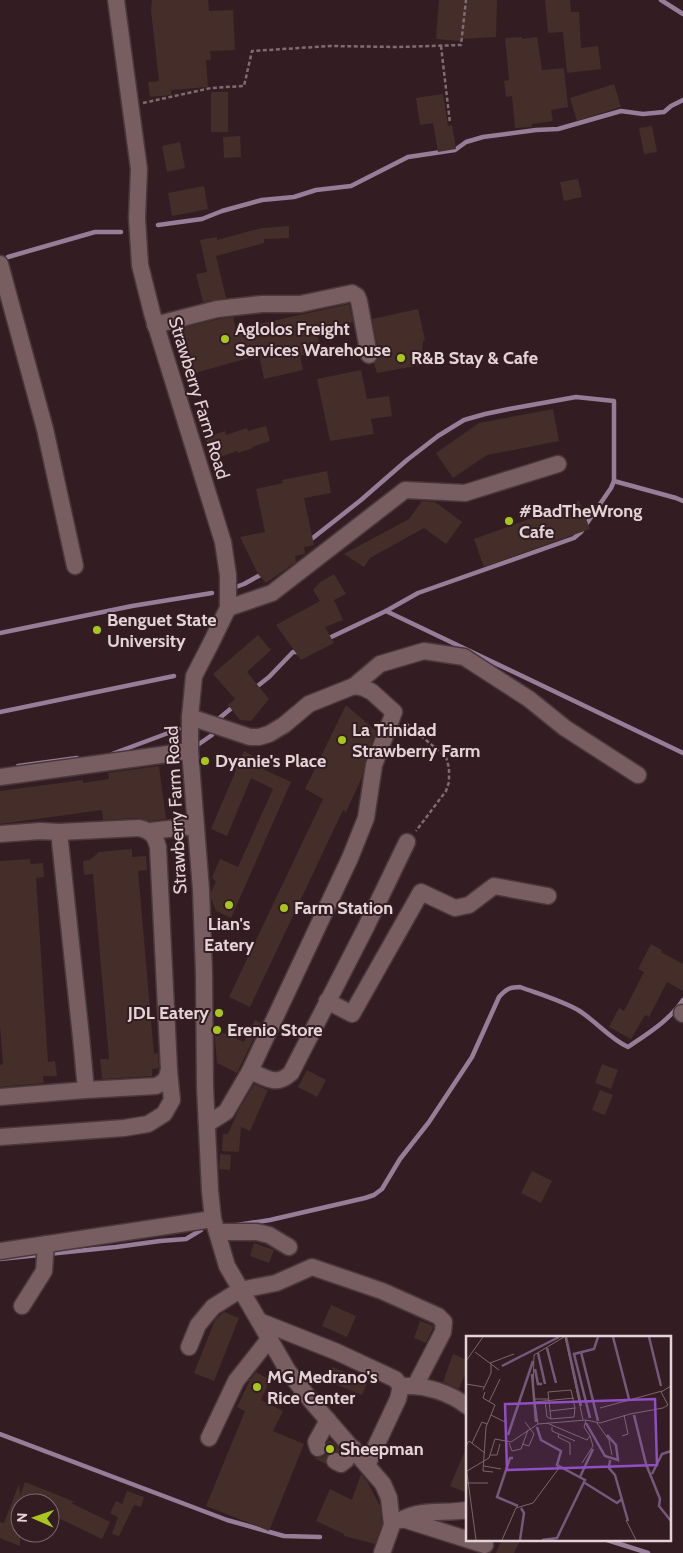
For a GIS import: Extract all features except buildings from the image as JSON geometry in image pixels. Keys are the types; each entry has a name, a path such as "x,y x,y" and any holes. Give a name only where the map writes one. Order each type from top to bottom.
{"street":[{"name":"Strawberry Farm Road","path":"116,0 139,169 138,227 140,265 145,292 223,542 228,576 228,608 194,676 190,717 190,751 201,890 205,1083 210,1191 215,1226 227,1266 288,1371 382,1484 397,1522 382,1553"},
{"path":"0,264 45,430 75,566"},
{"path":"156,326 216,309 262,304 300,304 352,293 357,296 359,302 369,355"},
{"path":"228,608 272,593 404,490 465,493 558,464"},
{"path":"190,717 250,737 260,737 284,725 309,704 354,686 380,664 424,651 464,657 530,699 565,728 638,775"},
{"path":"207,1124 226,1112 250,1071 350,858 366,818 374,765 394,712 372,692 354,686"},
{"path":"0,777 190,751"},
{"path":"0,834 139,828 150,831 196,826"},
{"path":"0,1137 124,1128 148,1124 164,1114 172,1100 158,847 156,838 150,831"},
{"path":"59,832 82,1037 86,1090"},
{"path":"250,1071 280,1081 291,1073 366,929 407,842"},
{"path":"327,1001 352,1014 421,892 455,908 469,905 494,886 548,896"},
{"path":"0,1097 156,1086 164,1083 169,1069"},
{"path":"0,1251 46,1252 215,1226 269,1235 289,1247"},
{"path":"22,1306 44,1271 46,1252"},
{"path":"188,1347 198,1325 213,1307 240,1290 276,1282 312,1267 382,1291 438,1316 444,1322 443,1332 398,1399 368,1465"},
{"path":"259,1321 337,1352 408,1386 425,1387 456,1399 466,1405"},
{"path":"209,1438 236,1381 270,1338"},
{"path":"318,1448 316,1442 328,1420"},
{"path":"335,1461 341,1464 346,1460 353,1448"},
{"path":"397,1522 411,1515 431,1511 466,1510"},
{"path":"397,1522 485,1546"}],"path":[{"path":"130,106 211,88 244,86 252,51 330,46 462,45 466,0"},
{"path":"440,46 450,123"},
{"path":"394,712 446,757 449,768 449,782 446,791 407,842"}],"waterway":[{"path":"661,0 683,14"},
{"path":"158,225 202,219 222,211 262,200 294,197 316,190 351,186 408,157 455,150 466,142 483,137 558,129 621,111 643,114 664,112 683,100"},
{"path":"8,257 95,232 121,232"},
{"path":"309,541 361,500 407,460 438,436 464,420 509,409 576,397 614,401 614,481 581,532 574,538 418,593 386,611 327,639"},
{"path":"614,481 683,501"},
{"path":"233,588 264,573"},
{"path":"0,633 132,606 212,593"},
{"path":"386,611 683,753"},
{"path":"255,688 269,677 293,652 300,652"},
{"path":"0,712 174,676"},
{"path":"216,721 234,706"},
{"path":"112,754 179,729"},
{"path":"199,744 212,735"},
{"path":"18,766 77,758"},
{"path":"237,1225 270,1220 365,1198 374,1195 382,1189 400,1159 429,1122 472,1057 499,997 508,989 520,987 571,1006 585,1014 621,1044 628,1047 665,1020 683,1000"},
{"path":"0,1259 186,1239 201,1230"},
{"path":"0,1434 227,1520 284,1536 320,1537"},
{"path":"607,1540 648,1553"}],"place":[{"name":"Aglolos Freight Services Warehouse","path":"225,339"},
{"name":"R&B Stay & Cafe","path":"401,358"},
{"name":"#BadTheWrong Cafe","path":"509,521"},
{"name":"Benguet State University","path":"97,630"},
{"name":"La Trinidad Strawberry Farm","path":"342,740"},
{"name":"Dyanie's Place","path":"205,761"},
{"name":"Lian's Eatery","path":"229,905"},
{"name":"Farm Station","path":"284,908"},
{"name":"JDL Eatery","path":"219,1013"},
{"name":"Erenio Store","path":"217,1030"},
{"name":"MG Medrano's Rice Center","path":"257,1387"},
{"name":"Sheepman","path":"330,1449"}]}
